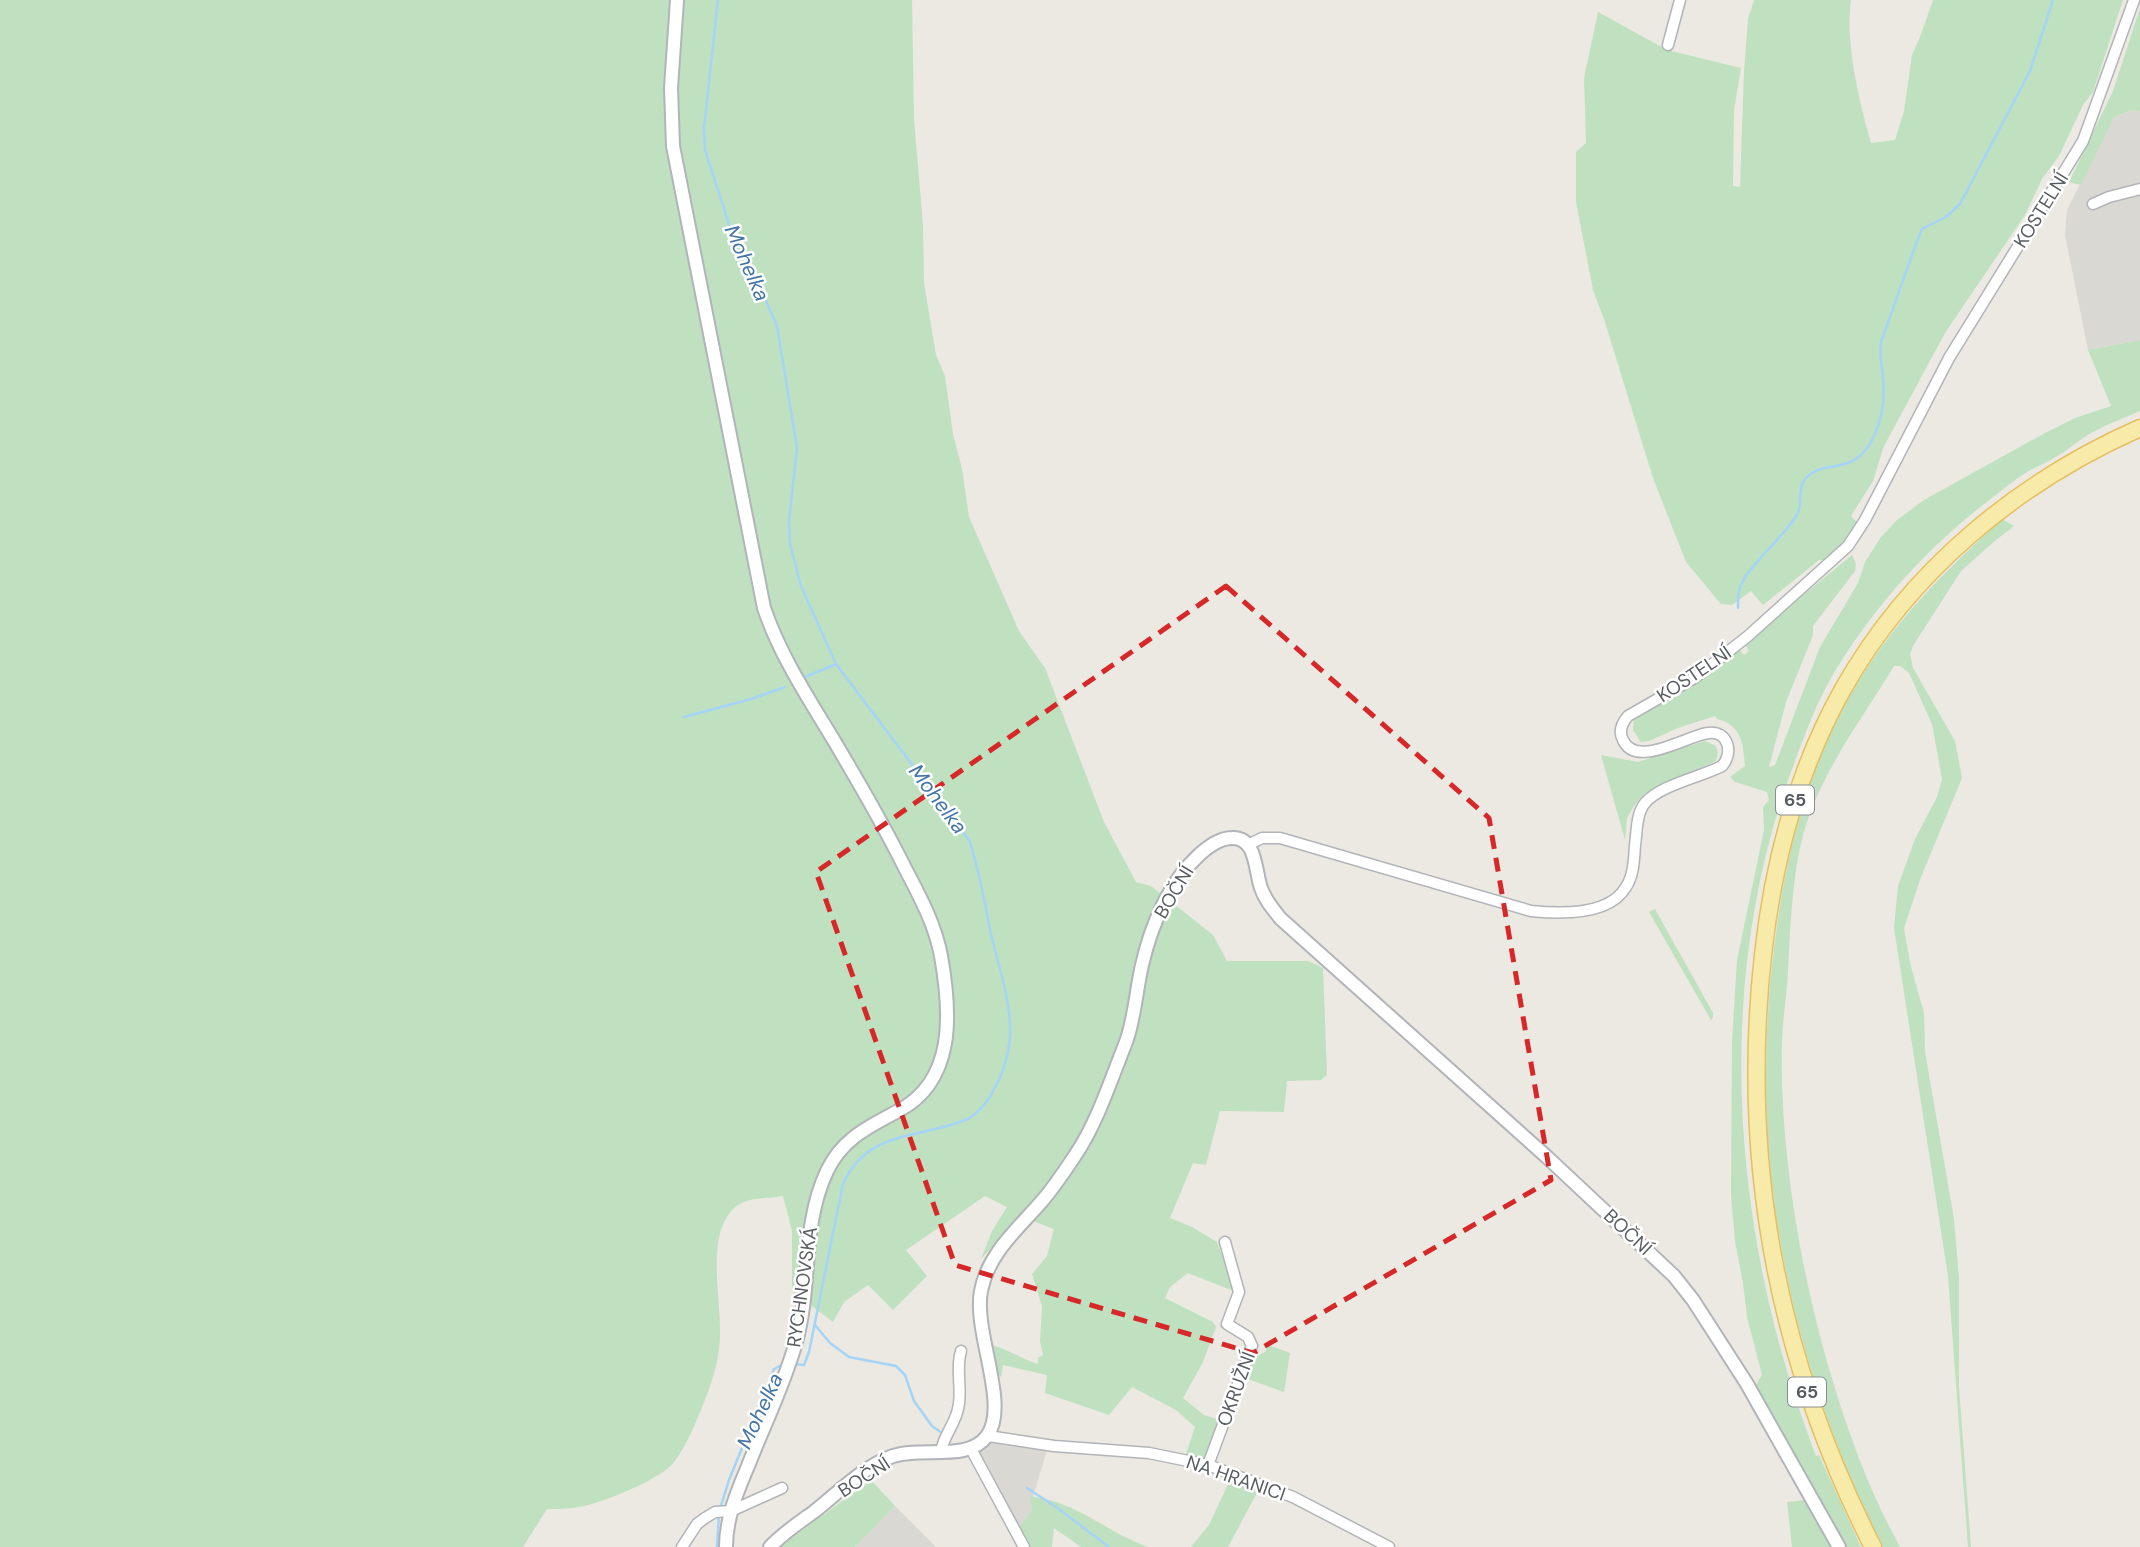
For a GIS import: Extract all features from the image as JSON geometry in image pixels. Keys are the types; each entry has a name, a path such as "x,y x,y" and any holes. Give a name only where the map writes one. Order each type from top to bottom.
{"main road":[{"name":"65","path":"1873,1547 1843,1486 1807,1393 1786,1321 1767,1229 1757,1124 1757,1027 1765,939 1780,851 1805,771 1830,713 1855,669 1900,606 1935,567 2033,486 2086,453 2140,428"}],"street":[{"name":"RYCHNOVSKÁ","path":"677,0 671,88 673,146 764,608 783,654 871,801 927,911 940,954 946,987 946,1045 942,1062 929,1086 914,1102 848,1141 828,1168 821,1185 810,1224 797,1338 787,1371 724,1511 726,1547"},
{"path":"1668,46 1680,0"},
{"name":"KOSTELNÍ","path":"1248,845 1262,838 1280,838 1531,911 1587,911 1607,903 1621,893 1627,886 1633,868 1642,806 1651,796 1722,766 1729,751 1722,736 1709,733 1661,749 1637,752 1623,741 1620,731 1623,722 1628,716 1696,677 1748,636 1848,545 1865,520 1949,358 2083,141 2134,0"},
{"path":"2093,204 2140,189"},
{"name":"BOČNÍ","path":"988,1436 996,1403 980,1323 980,1293 985,1276 1000,1248 1045,1198 1078,1151 1111,1081 1132,1024 1142,965 1156,921 1172,889 1191,863 1213,844 1223,839 1236,838 1248,845 1253,853 1265,899 1281,919 1548,1158 1674,1276 1700,1310 1839,1547"},
{"name":"OKRUŽNÍ","path":"1208,1465 1252,1346 1248,1337 1227,1324 1239,1292 1224,1242"},
{"path":"941,1451 943,1440 959,1405 958,1366 961,1352"},
{"path":"988,1436 971,1449 1024,1547"},
{"name":"NA HRANICI","path":"988,1436 1054,1446 1171,1456 1208,1465 1293,1497 1389,1547"},
{"name":"BOČNÍ","path":"769,1547 867,1470 891,1457 914,1451 963,1452 971,1449"},
{"path":"682,1547 697,1524 782,1488"}],"highlighted area":[{"path":"1226,586 1489,818 1551,1180 1253,1353 955,1265 816,872"}],"shaded area":[{"path":"2133,110 2140,111 2140,340 2088,350 2065,235 2067,210 2114,117"},
{"path":"988,1443 1013,1443 1047,1450 1033,1497 1031,1496 1032,1510 1019,1527 976,1451"},
{"path":"895,1506 936,1547 855,1547"}],"green space":[{"path":"0,0 912,0 914,119 923,226 924,283 936,355 945,376 969,517 1019,631 1045,668 1104,822 1136,882 1151,886 1213,935 1227,961 1308,961 1323,968 1327,1075 1321,1080 1287,1081 1284,1112 1220,1111 1206,1165 1193,1163 1170,1218 1217,1242 1236,1292 1188,1273 1170,1287 1165,1298 1213,1322 1216,1327 1203,1362 1183,1398 1204,1415 1220,1420 1210,1451 1204,1458 1185,1457 1195,1427 1176,1410 1132,1387 1109,1415 1045,1393 1047,1375 1003,1365 1001,1377 995,1371 991,1345 1038,1364 1038,1358 1043,1355 1040,1341 1042,1306 1032,1274 1047,1256 1054,1229 1033,1221 1065,1177 1080,1136 1045,1186 981,1259 992,1231 1007,1207 985,1196 906,1250 927,1276 893,1310 868,1285 844,1302 833,1322 792,1291 792,1231 783,1196 752,1200 738,1205 727,1217 718,1241 720,1338 716,1367 697,1420 679,1455 657,1476 615,1496 579,1507 547,1509 523,1547 0,1547"},
{"path":"1754,0 1851,0 1852,53 1871,143 1895,140 1904,111 1912,55 1933,0 2123,0 2093,92 2083,105 2059,156 2042,179 2025,215 1945,333 1884,446 1873,481 1851,516 1857,522 1843,543 1826,560 1819,560 1763,605 1751,591 1732,605 1721,604 1686,562 1653,478 1593,290 1576,202 1576,152 1586,143 1584,78 1598,12 1667,50 1741,68 1734,110 1733,186 1740,187 1744,72 1748,19"},
{"path":"2140,8 2140,111 2132,110 2114,117 2081,185 2069,182 2113,91"},
{"path":"2140,340 2140,411 2090,434 2023,475 1993,497 1924,557 1864,627 1831,678 1813,715 1788,780 1764,863 1749,947 1742,1033 1743,1120 1751,1206 1766,1291 1788,1375 1816,1456 1819,1455 1861,1547 1846,1547 1753,1389 1762,1375 1747,1317 1735,1241 1731,1195 1732,1041 1737,960 1764,830 1763,807 1769,800 1767,792 1735,782 1730,777 1745,766 1742,743 1732,726 1715,716 1641,742 1633,730 1634,720 1697,682 1738,648 1744,655 1749,651 1745,643 1852,555 1856,564 1855,571 1813,626 1813,635 1786,702 1769,767 1775,765 1820,647 1858,583 1865,562 1881,537 1897,520 1924,500 2045,433 2075,418 2111,406 2088,350"},
{"path":"2002,519 2014,526 1961,571 1910,654 1913,668 1955,741 1962,778 1921,877 1904,928 1910,963 1924,1013 1925,1052 1954,1219 1959,1278 1959,1387 1971,1547 1968,1547 1948,1276 1894,928 1898,886 1915,839 1937,797 1942,779 1932,724 1909,673 1900,666 1894,666 1825,779 1808,819 1793,894 1782,1040 1786,1152 1804,1269 1834,1384 1872,1490 1900,1547 1883,1547 1849,1473 1820,1398 1798,1322 1781,1245 1770,1167 1766,1088 1768,1007 1777,926 1794,835 1813,776 1837,719 1868,666 1902,620"},
{"path":"1705,741 1716,746 1716,761 1644,794 1627,818 1625,840 1601,755 1638,762"},
{"path":"1655,909 1713,1013 1711,1020 1649,912"},
{"path":"1269,1345 1290,1353 1284,1392 1245,1378 1253,1358 1265,1352"},
{"path":"1231,1478 1259,1489 1228,1547 1191,1547 1209,1525"},
{"path":"871,1480 895,1506 855,1547 780,1547"},
{"path":"1030,1496 1078,1511 1148,1547 1081,1547 1054,1528 1052,1547 1030,1547 1019,1527 1032,1510"},
{"path":"1805,1500 1833,1547 1792,1547 1787,1502"}],"waterway":[{"name":"Mohelka","path":"718,0 704,128 705,150 738,252 760,287 777,326 797,448 789,521 790,544 801,586 836,664 969,840 1009,1012 1010,1031 1003,1069 989,1098 974,1115 947,1126 880,1145 853,1167 843,1184 809,1352 804,1365 794,1364"},
{"path":"1738,608 1739,589 1745,578 1797,515 1801,487 1805,479 1813,472 1857,458 1866,450 1874,436 1883,401 1881,342 1922,229 1946,217 1960,204 2030,71 2053,0"},
{"path":"805,677 834,665"},
{"path":"684,717 785,687"},
{"path":"815,1325 830,1343 849,1357 896,1366 905,1375 914,1401 932,1426 942,1433"},
{"name":"Mohelka","path":"720,1509 774,1369 784,1364"},
{"path":"1027,1488 1109,1547"},
{"name":"Mohelka","path":"717,1547 719,1515"}]}
